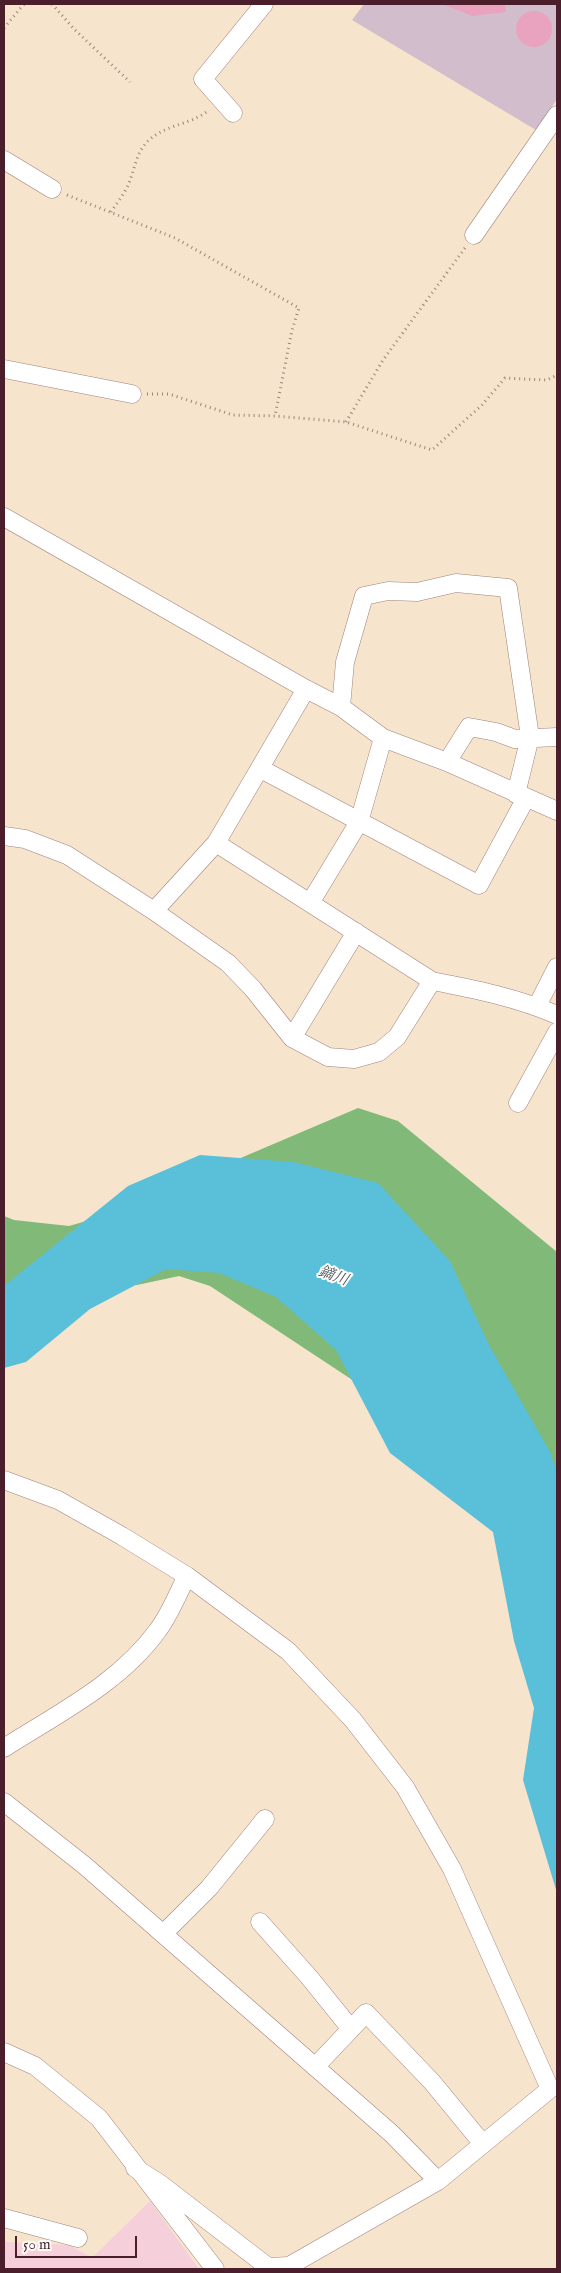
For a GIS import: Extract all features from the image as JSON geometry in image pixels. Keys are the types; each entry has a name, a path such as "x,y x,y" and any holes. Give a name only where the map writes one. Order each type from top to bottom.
{"street":[{"path":"227,107 203,79 264,4"},
{"path":"474,235 557,115"},
{"path":"4,160 52,189"},
{"path":"4,369 132,394"},
{"path":"4,517 306,689 341,707 383,738 447,762 557,811"},
{"path":"261,769 479,885 521,796 530,737 508,588 456,583 417,592 388,590 364,596 345,662 341,707"},
{"path":"154,911 216,843 261,769 306,689"},
{"path":"447,762 469,726 496,732 515,739 557,737"},
{"path":"310,903 359,822 383,738"},
{"path":"4,836 25,839 67,856 154,911 228,963 253,989 292,1038 328,1057 354,1059 380,1052 397,1037 432,981"},
{"path":"216,843 432,981 462,986 537,1006 557,1015"},
{"path":"292,1038 356,932"},
{"path":"537,1006 557,967"},
{"path":"518,1103 557,1032"},
{"path":"4,1480 58,1500 187,1576 288,1650 353,1720 406,1787 452,1869 550,2089 438,2181 289,2266 268,2267 159,2183 135,2168"},
{"path":"4,1748 103,1684 128,1664 158,1630 187,1576"},
{"path":"4,1802 84,1865 392,2134 438,2181"},
{"path":"163,1934 209,1888 265,1819"},
{"path":"260,1922 309,1977 351,2029"},
{"path":"315,2067 366,2013 432,2082 483,2144"},
{"path":"4,2052 35,2066 99,2118 135,2168 214,2269"},
{"path":"4,2218 78,2238"}],"path":[{"path":"4,28 24,4"},
{"path":"52,4 74,29 130,82"},
{"path":"111,212 129,184 138,155 149,141 171,126 227,107"},
{"path":"52,189 175,238 299,308 292,330 275,416"},
{"path":"346,422 383,360 474,235"},
{"path":"132,394 169,394 233,415 275,416 346,422 432,450 482,405 505,378 546,380 557,375"}],"shaded area":[{"path":"364,4 557,4 557,99 536,130 352,20"},
{"path":"150,2201 199,2269 4,2269 4,2242 69,2245 92,2258"}],"green space":[{"path":"358,1108 398,1121 557,1252 557,1515 210,1286 179,1276 137,1285 4,1290 4,1216 14,1220 69,1226 125,1210 196,1177"}],"water":[{"name":"鏑川","path":"200,1155 293,1162 378,1183 450,1261 489,1345 550,1452 557,1472 557,1893 523,1780 534,1708 514,1641 493,1532 390,1453 336,1350 276,1297 219,1273 166,1269 90,1309 26,1362 4,1368 4,1286 128,1186"}],"building":[{"path":"442,4 505,4 506,12 472,16"},
{"path":"534,11 541,12 547,16 551,22 551,36 547,42 541,46 534,47 527,46 521,42 517,36 516,29 517,22 521,16 527,12"}]}
